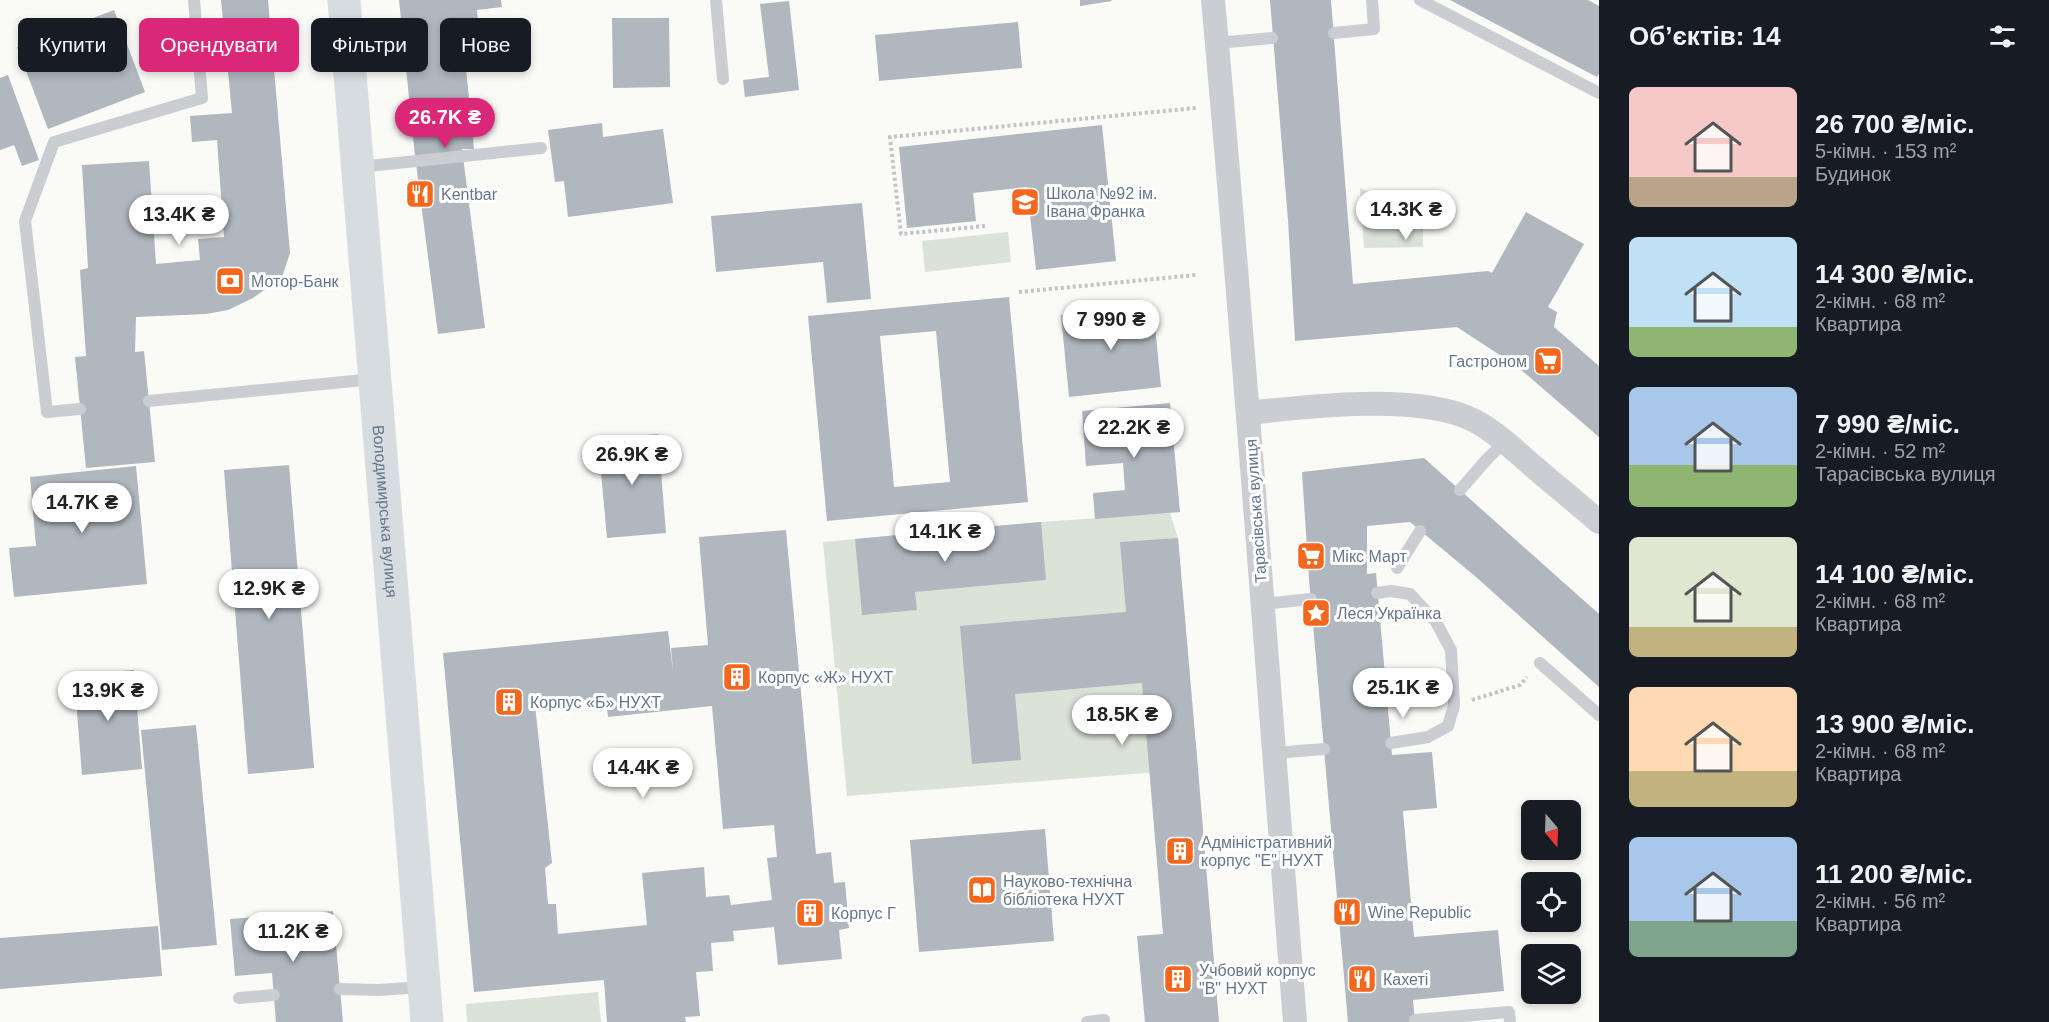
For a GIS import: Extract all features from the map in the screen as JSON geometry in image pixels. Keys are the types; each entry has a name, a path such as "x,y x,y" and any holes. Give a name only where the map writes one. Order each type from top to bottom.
{"street":[{"name":"Володимирська вулиця","path":"344,0 427,1022"},
{"name":"Тарасівська вулиця","path":"1213,0 1249,413 1295,1022"},
{"path":"1249,413 1321,405 1380,405 1430,408 1452,412 1474,421 1505,442 1599,522"}],"lane":[{"path":"80,409 47,412 25,221 54,142 202,98 194,0"},
{"path":"716,0 723,79"},
{"path":"1334,33 1374,29 1372,0"},
{"path":"1420,0 1599,93"},
{"path":"1216,43 1272,38"},
{"path":"357,168 541,148"},
{"path":"149,401 375,379"},
{"path":"1460,490 1505,442"},
{"path":"1397,568 1420,531"},
{"path":"1377,593 1391,591 1410,594 1436,622 1451,650 1454,705 1448,726 1428,737 1390,743"},
{"path":"1263,604 1311,599"},
{"path":"1540,663 1599,715"},
{"path":"1274,753 1324,749"},
{"path":"340,989 378,990 424,987"},
{"path":"239,998 274,995"},
{"path":"1415,1020 1509,1012 1510,1022"},
{"path":"1087,1022 1104,1020"}],"path":[{"path":"985,226 901,234 890,137 1196,108"},
{"path":"1019,292 1196,275"},
{"path":"1454,705 1520,686"}],"shaded area":[{"path":"1360,188 1423,219 1423,247 1364,248"},
{"path":"1008,232 1011,262 925,272 922,241"},
{"path":"1170,513 1178,538 1198,769 847,796 823,542"},
{"path":"598,992 601,1022 467,1022 466,1004"}],"building":[{"path":"221,0 268,0 270,18 223,18"},
{"path":"399,0 501,0 502,7 477,10 478,18 440,18 440,72 466,72 474,149 462,149 485,328 438,334 406,72 428,72 428,18 401,18"},
{"path":"1080,0 1111,0 1112,1 1080,6"},
{"path":"1270,0 1331,0 1353,284 1488,271 1492,273 1526,212 1584,244 1548,307 1557,312 1554,327 1599,366 1599,437 1518,367 1457,327 1295,341 1288,220"},
{"path":"1450,0 1588,0 1599,6 1599,74 1597,77"},
{"path":"789,1 799,90 745,97 743,80 769,77 760,4"},
{"path":"114,10 117,18 93,18"},
{"path":"612,18 669,18 670,87 613,88"},
{"path":"1018,22 1022,68 879,81 875,35"},
{"path":"127,44 145,92 48,129 26,72 127,72"},
{"path":"228,72 274,72 290,253 282,277 253,298 228,310 206,314 136,317 135,352 144,351 155,462 86,468 75,357 86,356 80,270 88,268 82,165 149,161 156,264 200,260 198,239 224,237 217,140 192,142 190,116 232,113"},
{"path":"8,75 39,160 22,166 14,145 0,150 0,78"},
{"path":"602,123 603,137 663,129 673,203 568,217 564,181 555,182 548,130"},
{"path":"1102,125 1116,261 1036,270 1027,187 973,193 976,221 907,228 899,147"},
{"path":"862,203 871,299 827,303 823,262 716,272 711,216"},
{"path":"1009,297 1028,502 827,521 808,316","holes":["936,331 950,482 894,487 880,336"]},
{"path":"1153,306 1161,387 1069,397 1061,315"},
{"path":"1170,403 1180,512 1095,519 1093,493 1125,490 1123,463 1086,466 1082,411"},
{"path":"658,434 666,533 607,538 598,439"},
{"path":"1424,458 1599,614 1599,687 1476,577 1410,522 1367,526 1367,574 1376,573 1392,755 1432,752 1437,808 1403,811 1414,937 1498,930 1504,991 1413,1000 1415,1022 1348,1022 1309,579 1302,472"},
{"path":"289,465 314,768 248,774 224,470"},
{"path":"136,466 147,584 14,597 9,548 36,546 30,477"},
{"path":"1041,522 1046,580 915,592 917,610 862,615 855,539"},
{"path":"786,530 816,854 831,852 834,883 845,882 849,928 839,930 842,959 778,965 774,927 733,931 734,941 711,943 713,971 696,972 700,1016 685,1017 686,1022 607,1022 604,980 474,992 443,653 668,631 673,671 671,648 708,645 699,537","holes":["606,698 608,717 712,706 723,829 774,825 777,857 767,858 772,900 731,905 729,895 706,897 704,867 642,873 647,925 558,934 556,904 548,904 545,868 552,863 535,705"]},
{"path":"1178,538 1219,1022 1145,1022 1137,936 1163,934 1142,683 1015,694 1021,760 972,764 960,626 1126,612 1120,542"},
{"path":"134,670 142,769 82,775 74,675"},
{"path":"196,725 217,945 162,950 141,730"},
{"name":"Науково-технічна бібліотека НУХТ","path":"1045,829 1054,941 919,952 910,840"},
{"path":"333,911 343,1022 276,1022 272,973 235,976 230,919"},
{"path":"158,926 162,976 0,989 0,938"}],"place":[{"name":"Kentbar","path":"420,194"},
{"name":"Школа №92 ім. Івана Франка","path":"1025,202"},
{"name":"Мотор-Банк","path":"230,281"},
{"name":"Гастроном","path":"1548,361"},
{"name":"Мікс Март","path":"1311,556"},
{"name":"Леся Українка","path":"1316,613"},
{"name":"Корпус «Ж» НУХТ","path":"737,677"},
{"name":"Корпус «Б» НУХТ","path":"509,702"},
{"name":"Адміністративний корпус \"Е\" НУХТ","path":"1180,851"},
{"name":"Науково-технічна бібліотека НУХТ","path":"982,890"},
{"name":"Wine Republic","path":"1347,912"},
{"name":"Корпус Г","path":"810,913"},
{"name":"Учбовий корпус \"В\" НУХТ","path":"1178,979"},
{"name":"Кахеті","path":"1362,979"}]}
